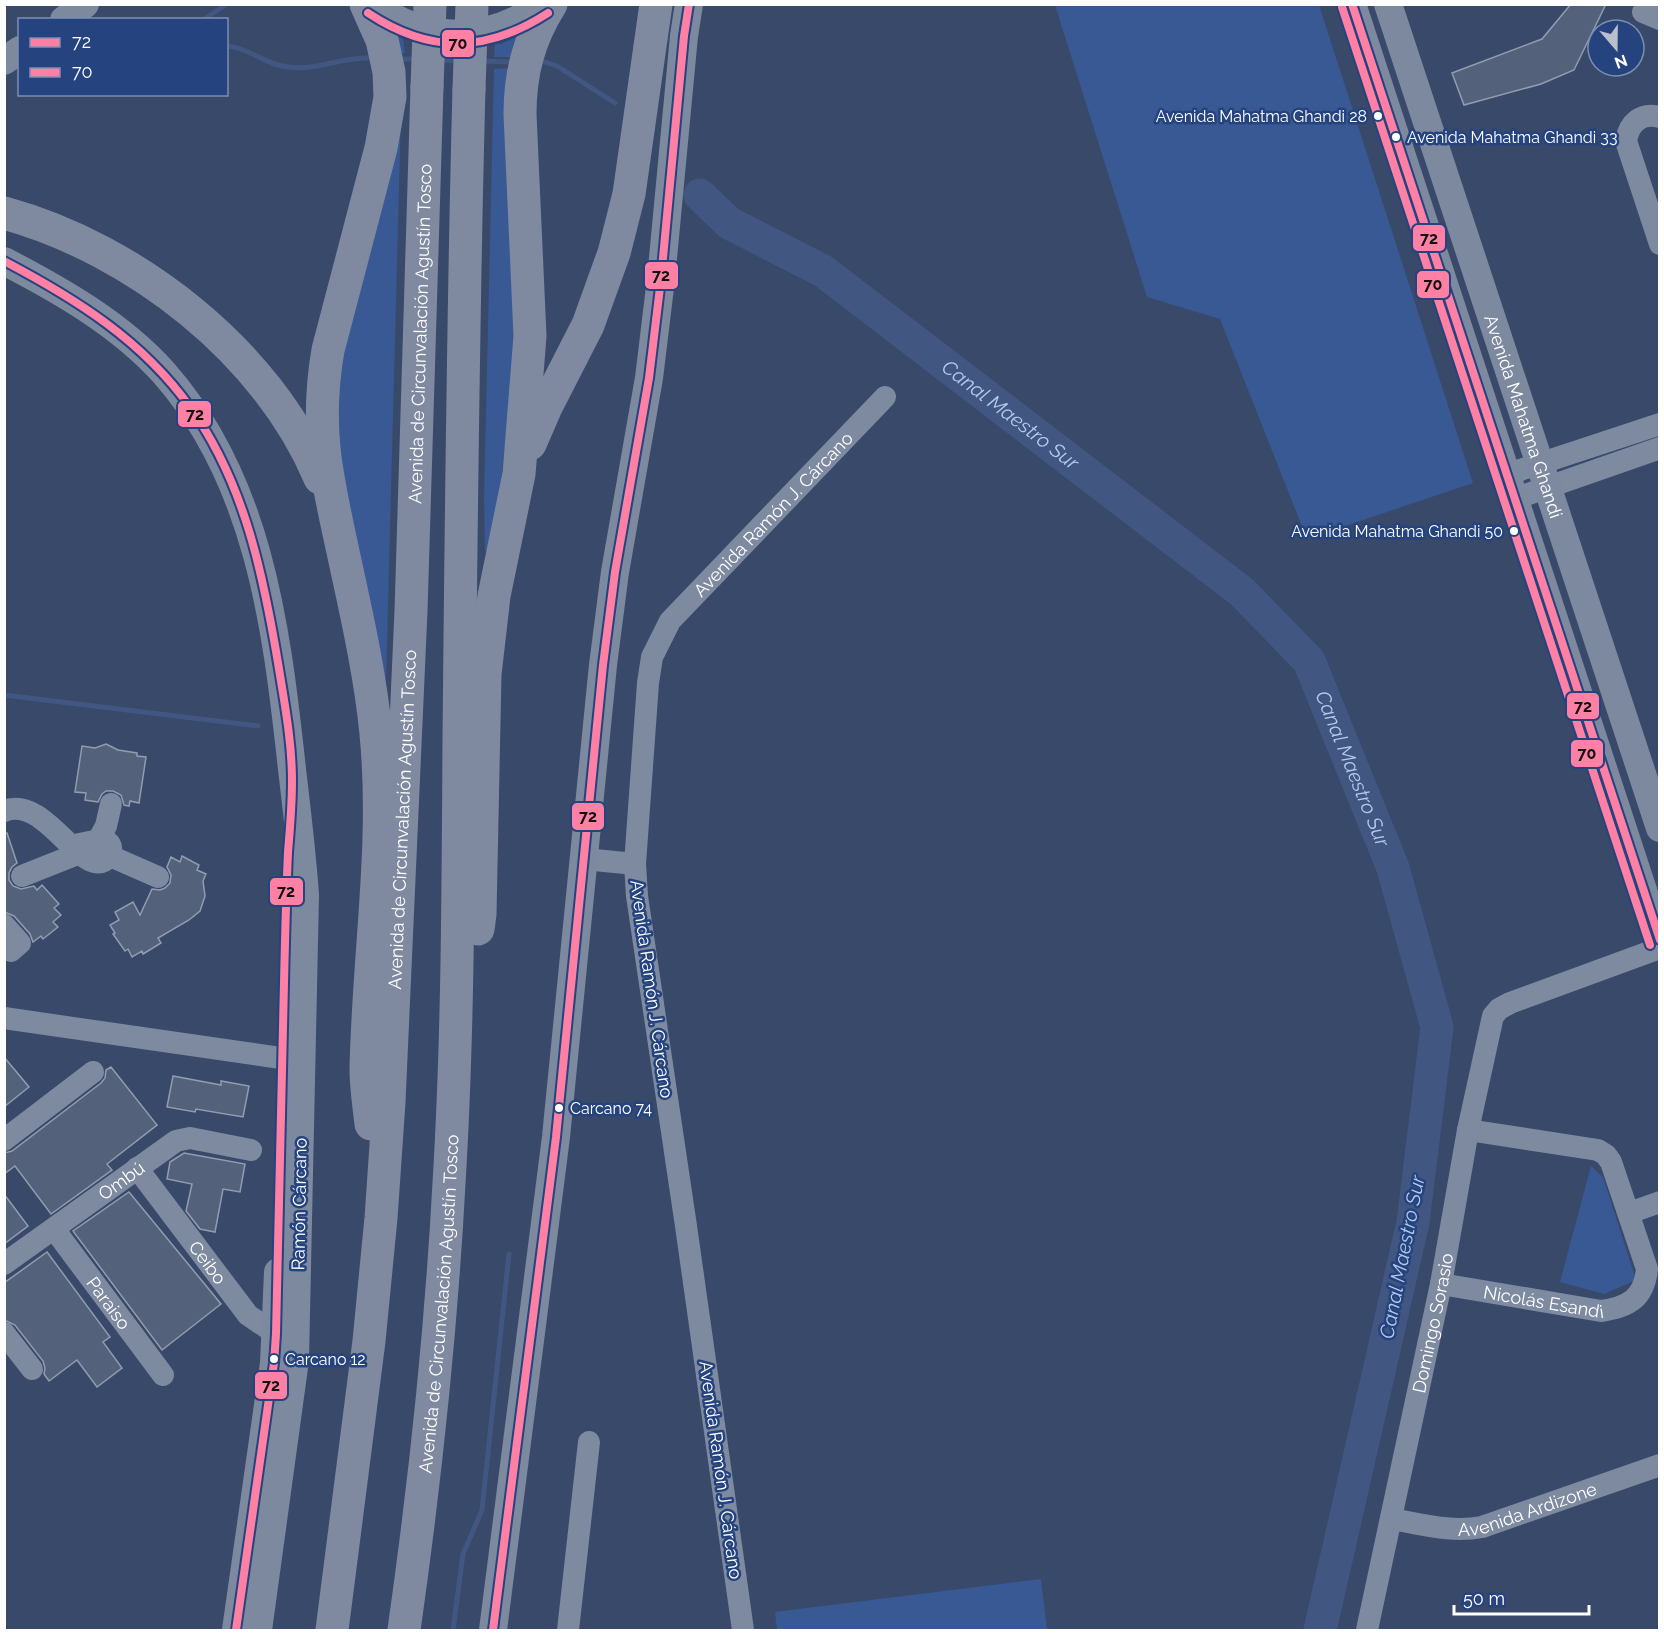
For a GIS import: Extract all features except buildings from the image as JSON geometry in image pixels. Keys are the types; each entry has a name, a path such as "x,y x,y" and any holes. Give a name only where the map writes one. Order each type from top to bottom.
{"highway":[{"path":"366,4 377,27 385,54 389,72 390,97 381,148 336,318 323,381 322,428 333,513 350,587 371,702 376,744 377,856 366,1072 381,1218"},
{"name":"Avenida de Circunvalación Agustín Tosco","path":"332,1630 369,1341 389,1102 408,674 430,4"},
{"name":"Avenida de Circunvalación Agustín Tosco","path":"404,1630 432,1401 449,1185 454,1082 458,917 464,281 472,4"},
{"path":"454,1082 480,914 485,674 488,637 519,474 530,336 521,90 528,51 541,20 551,4"},
{"path":"519,474 546,407 588,325 614,253 628,194 656,4"},
{"path":"4,213 64,235 113,258 167,294 208,327 257,377 285,414 317,473 333,513"}],"main road":[{"path":"67,18 85,4"},
{"path":"374,4 394,18 421,30 458,34 501,27 519,19 542,4"},
{"path":"493,1630 556,1137 594,741 615,572 653,345 689,4"},
{"name":"Avenida Mahatma Ghandi","path":"1352,4 1659,942"},
{"name":"Avenida Mahatma Ghandi","path":"1388,4 1659,828"},
{"path":"4,61 18,51"},
{"name":"Ramón Cárcano","path":"4,261 41,280 94,314 129,340 163,373 191,408 233,483 261,565 284,701 302,844 305,896 292,1059 286,1334 295,1360 258,1630"},
{"name":"Ramón Cárcano","path":"236,1630 274,1363 286,1334"}],"street":[{"path":"1652,116 1634,122 1626,141 1659,244"},
{"name":"Avenida Ramón J. Cárcano","path":"744,1630 638,908 635,864 648,683 652,657 670,621 885,397"},
{"path":"1543,476 1659,424"},
{"path":"1509,487 1543,476 1659,448"},
{"path":"4,811 24,808 42,817 86,859 96,863 104,861 106,826 111,804"},
{"path":"105,848 158,877"},
{"path":"22,876 75,849"},
{"path":"584,859 635,864"},
{"path":"4,925 20,943 11,951 5,946 8,936 4,932"},
{"name":"Domingo Sorasio","path":"1367,1630 1441,1284 1468,1130 1493,1016 1499,1009 1510,1003 1659,948"},
{"path":"4,1018 292,1059"},
{"path":"4,1140 93,1072"},
{"path":"1468,1130 1598,1150 1611,1162 1629,1213 1659,1202"},
{"name":"Ombú","path":"4,1264 176,1141 190,1138 251,1150"},
{"name":"Ceibo","path":"137,1168 248,1315 286,1334"},
{"name":"Nicolás Esandi","path":"1441,1284 1601,1311 1615,1309 1627,1304 1641,1293 1646,1283 1647,1269 1629,1213"},
{"name":"Paraiso","path":"54,1229 163,1375"},
{"path":"4,1333 32,1369"},
{"path":"568,1630 589,1442"},
{"name":"Avenida Ardizone","path":"1391,1519 1446,1529 1466,1530 1482,1527 1659,1465"}],"shaded area":[{"path":"1055,5 1319,5 1473,483 1307,539 1220,319 1147,297"},
{"path":"519,36 518,328 501,481 487,553 485,550 484,498 494,69 512,68 513,57 494,57 495,44 501,44"},
{"path":"396,37 403,39 405,53 398,53 401,111 386,682 330,413"},
{"path":"1591,1166 1603,1177 1636,1280 1604,1294 1560,1282"},
{"path":"1041,1579 1047,1630 777,1630 775,1612"}],"waterway":[{"path":"206,18 227,4"},
{"name":"Canal Maestro Sur","path":"228,46 242,49 280,66 298,68 367,58"},
{"name":"Canal Maestro Sur","path":"398,59 417,59"},
{"name":"Canal Maestro Sur","path":"438,60 459,61"},
{"name":"Canal Maestro Sur","path":"480,61 512,62"},
{"name":"Canal Maestro Sur","path":"545,62 557,66 615,103"},
{"name":"Canal Maestro Sur","path":"700,195 729,223 823,271 1242,592 1309,661 1393,868 1437,1027 1413,1222 1320,1630"},
{"path":"4,695 258,726"},
{"path":"453,1630 463,1554 482,1510 509,1254"}],"transit line":[{"name":"72","path":"493,1630 556,1137 603,665 615,572 649,378 689,4"},
{"name":"72","path":"1352,4 1660,940"},
{"name":"70","path":"1342,7 1650,945"},
{"name":"70","path":"368,13 414,36 436,42 458,43 502,36 548,13"},
{"name":"72","path":"4,261 57,290 129,341 151,361 190,407 209,436 238,499 259,566 279,669 286,711 292,781 286,918 276,1334 274,1363 236,1630"}],"place":[{"name":"Avenida Mahatma Ghandi 28","path":"1378,116"},
{"name":"Avenida Mahatma Ghandi 33","path":"1396,137"},
{"name":"Avenida Mahatma Ghandi 50","path":"1514,531"},
{"name":"Carcano 74","path":"559,1108"},
{"name":"Carcano 12","path":"274,1359"}]}
